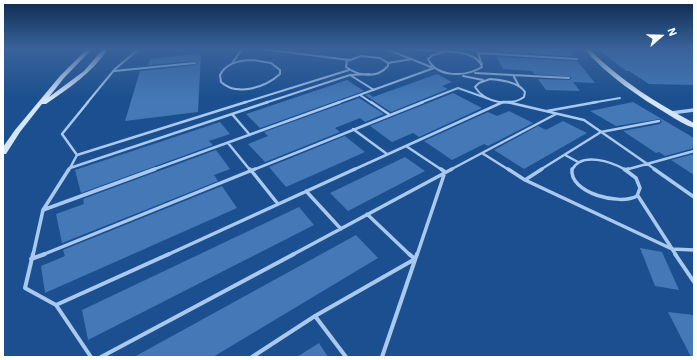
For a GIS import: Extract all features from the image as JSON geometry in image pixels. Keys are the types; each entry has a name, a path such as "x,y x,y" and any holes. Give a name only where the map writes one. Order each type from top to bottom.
{"street":[{"path":"3,152 6,146 34,111 73,66"},
{"path":"34,111 92,66"},
{"path":"605,66 669,113 694,126"},
{"path":"669,113 694,110"}],"lane":[{"path":"77,155 62,134 120,66"},
{"path":"114,71 167,66"},
{"path":"229,66 221,72 219,77 221,82 229,87 250,88 269,83 280,74 278,66"},
{"path":"346,66 349,70"},
{"path":"70,168 350,75 383,72 388,66"},
{"path":"428,66 446,73 483,80 498,79 519,86"},
{"path":"473,73 479,70 482,66"},
{"path":"43,210 433,68"},
{"path":"91,357 56,305 25,288 43,210 77,155 349,70 361,74 369,74"},
{"path":"456,74 473,73 568,78"},
{"path":"350,75 374,90"},
{"path":"56,305 504,102 520,100 524,97 525,93 513,75"},
{"path":"483,80 475,85 475,89 482,96 490,99"},
{"path":"31,259 458,88 490,99 584,120 694,197"},
{"path":"360,95 391,115"},
{"path":"545,111 620,98"},
{"path":"232,114 250,135"},
{"path":"101,357 556,114"},
{"path":"525,180 601,132 658,121"},
{"path":"684,121 694,122"},
{"path":"354,130 387,154"},
{"path":"228,143 278,204"},
{"path":"406,146 445,172"},
{"path":"625,170 694,150"},
{"path":"482,153 525,180 672,249 694,250"},
{"path":"565,154 578,162"},
{"path":"596,160 608,162 625,170 636,179 640,185 641,191 638,196 631,200 621,201 598,196 588,191 579,185 573,178 571,171 572,166 578,162 596,160"},
{"path":"382,357 445,172"},
{"path":"306,191 341,228"},
{"path":"638,196 694,282"},
{"path":"367,214 415,259"},
{"path":"252,357 315,316 415,259"},
{"path":"315,316 346,357"}],"building":[{"path":"200,66 198,112 125,121 140,71"},
{"path":"501,66 581,66 595,83 573,82 580,91 546,90 538,79 569,80 571,77 534,74 532,71 503,69"},
{"path":"619,66 694,66 694,85 649,84 629,71 626,71"},
{"path":"437,74 452,82 442,86 448,89 391,112 365,95 369,94 373,97"},
{"path":"347,80 364,91 260,128 246,114"},
{"path":"453,93 482,108 419,137 413,133 392,142 370,126"},
{"path":"359,98 384,114 365,122 360,118 335,128 340,132 265,162 248,144 268,136 264,132"},
{"path":"633,102 694,138 694,148 665,156 659,152 656,153 623,131 660,124 662,122 660,119 616,126 590,111"},
{"path":"509,111 533,123 488,146 484,144 452,160 424,141 488,112 497,116"},
{"path":"563,121 587,133 524,169 494,150 538,126 546,130"},
{"path":"220,122 230,134 209,141 213,145 81,193 75,170"},
{"path":"345,136 365,152 286,187 269,167"},
{"path":"216,150 230,169 214,175 218,181 62,243 56,214 84,204 83,199"},
{"path":"694,154 694,175 671,160"},
{"path":"405,157 425,171 348,211 330,193"},
{"path":"222,186 237,208 45,293 41,266 65,256 63,250"},
{"path":"299,207 314,225 88,340 82,310"},
{"path":"356,235 378,258 213,357 134,357"},
{"path":"640,248 662,252 679,290 655,286"},
{"path":"668,312 694,315 694,357 691,357"},
{"path":"319,343 328,357 297,357"}]}
